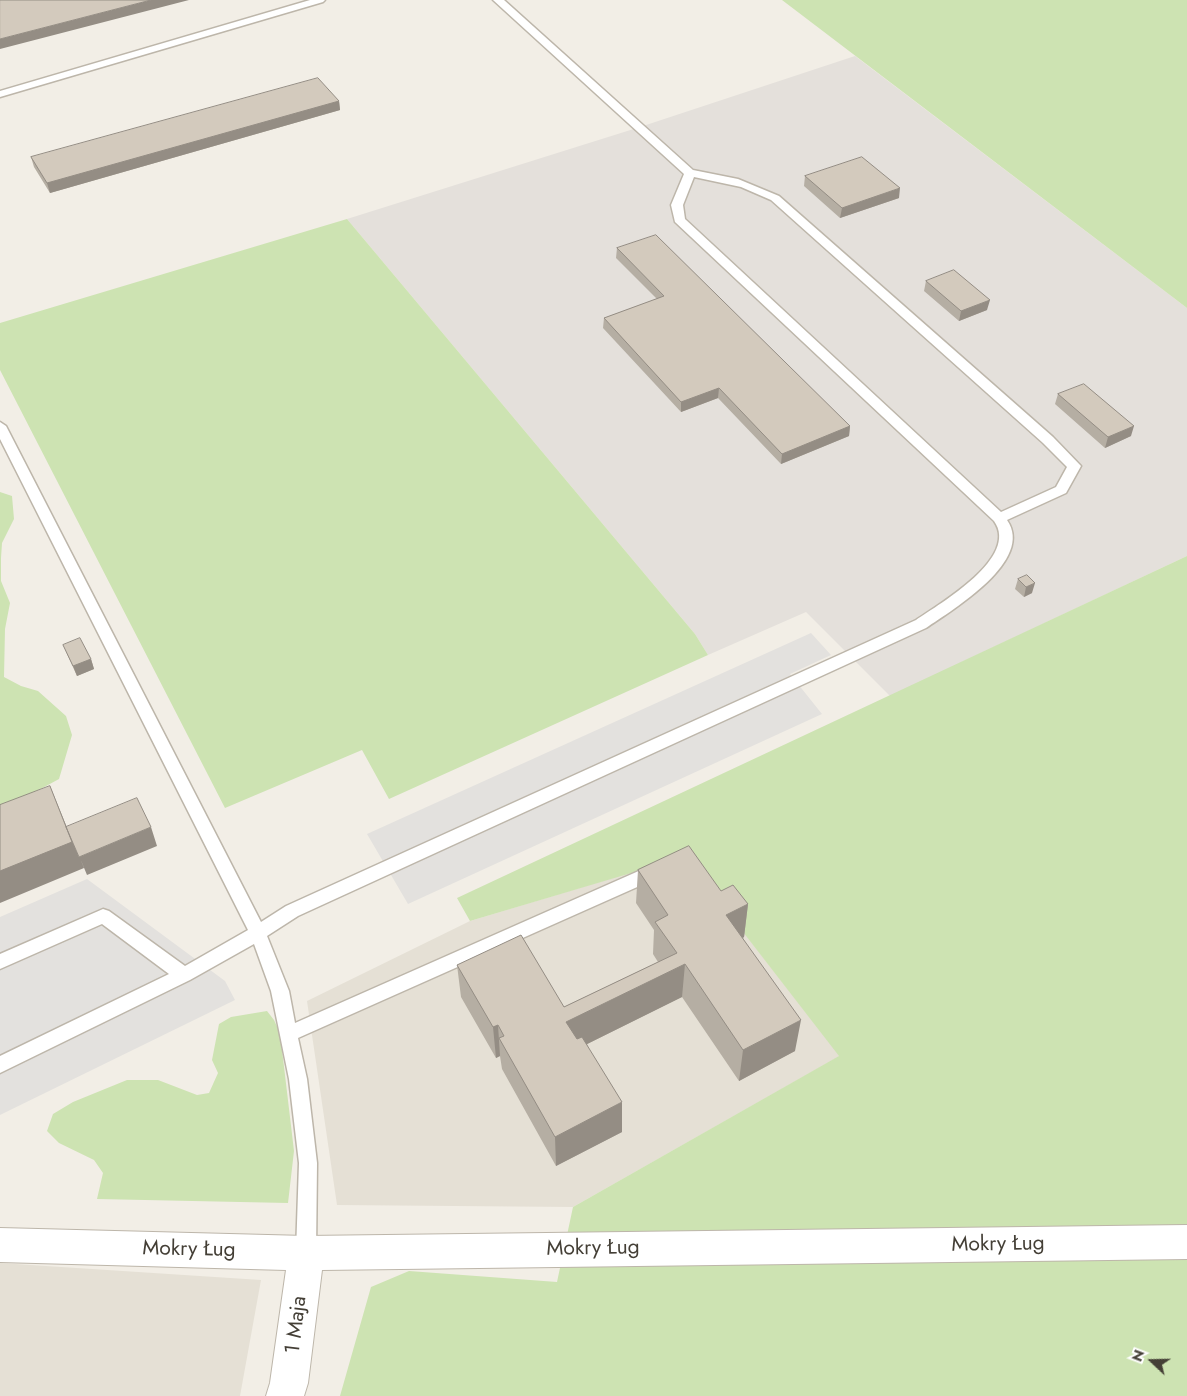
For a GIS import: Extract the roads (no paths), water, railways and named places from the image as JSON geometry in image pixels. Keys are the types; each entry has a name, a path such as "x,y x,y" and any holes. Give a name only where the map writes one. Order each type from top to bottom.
{"street":[{"name":"Mokry Ług","path":"0,1245 306,1253 1187,1242"},
{"name":"1 Maja","path":"285,1396 289,1383 306,1253"}],"lane":[{"path":"282,0 290,8"},
{"path":"0,94 320,0"},
{"path":"498,0 690,173 738,182 775,198 1074,466 1061,490 999,518"},
{"path":"0,1065 184,975 258,933 292,911 921,624 976,584 1002,557 1006,546 1007,530 999,518 679,220 677,205 690,173"},
{"path":"0,426 258,933 280,992 298,1079 308,1163 306,1253"},
{"path":"289,1034 664,868"},
{"path":"0,962 103,916 184,975"}]}
